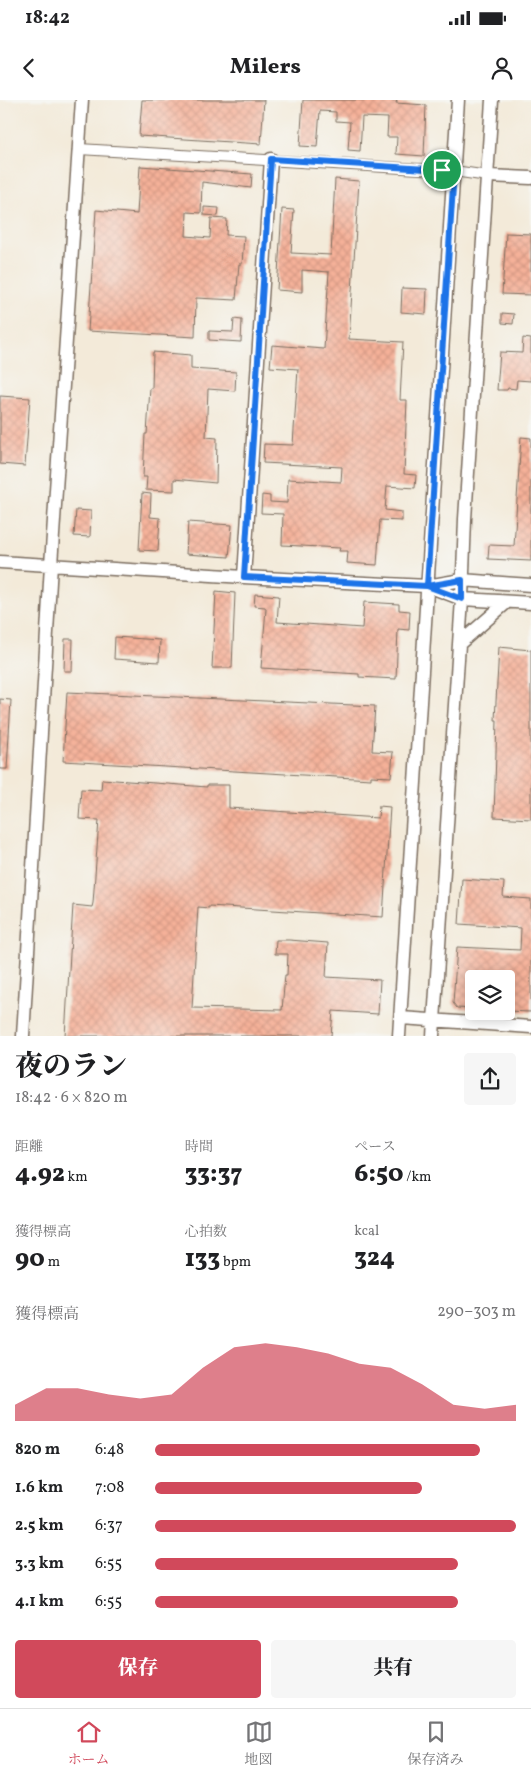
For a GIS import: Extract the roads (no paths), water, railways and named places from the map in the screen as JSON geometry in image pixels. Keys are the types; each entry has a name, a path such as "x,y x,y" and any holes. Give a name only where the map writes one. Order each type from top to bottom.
{"street":[{"path":"23,1036 51,565 82,100"},
{"path":"400,1036 458,100"},
{"path":"433,1036 492,100"},
{"path":"79,149 271,159 531,178"},
{"path":"244,577 271,159"},
{"path":"0,562 427,586 462,580 531,585"},
{"path":"427,586 462,599 531,603"},
{"path":"459,644 507,602"},
{"path":"401,1018 531,1027"}]}
